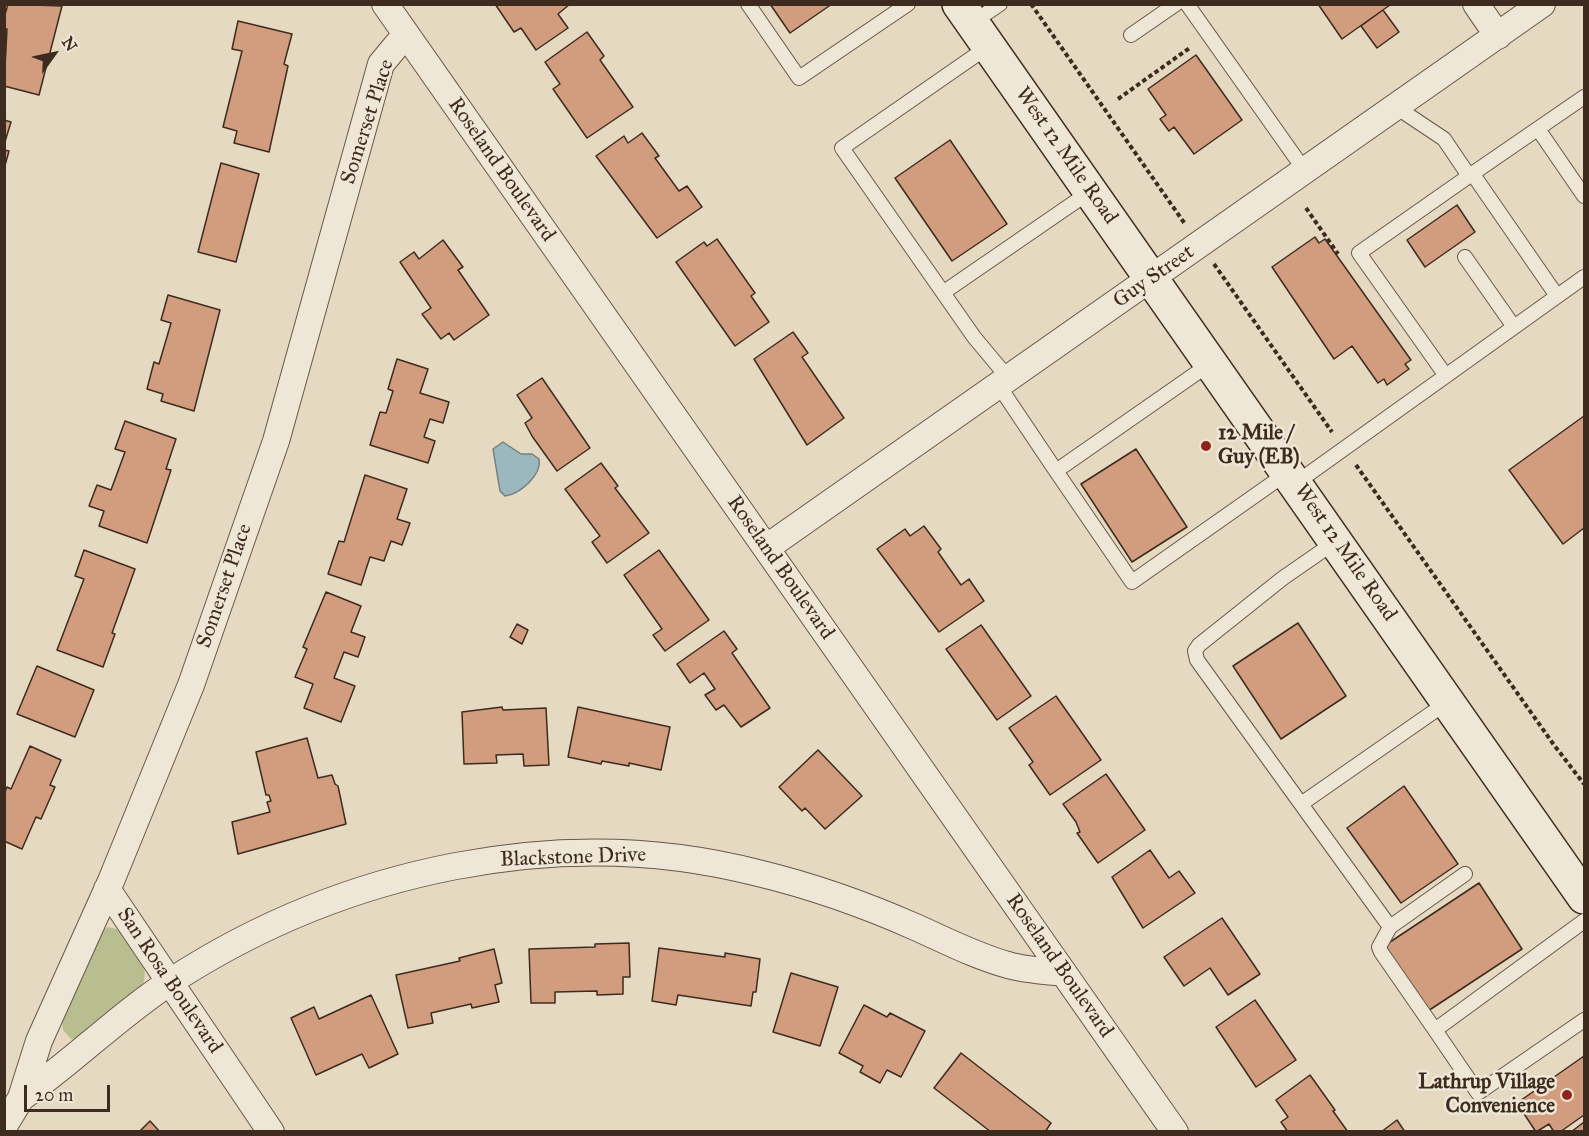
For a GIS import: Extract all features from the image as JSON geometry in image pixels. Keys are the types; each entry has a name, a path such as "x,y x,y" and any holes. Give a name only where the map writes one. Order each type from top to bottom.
{"main road":[{"name":"West 12 Mile Road","path":"973,25 1449,701 1584,897"}],"street":[{"name":"Roseland Boulevard","path":"385,4 1175,1131"},
{"path":"1476,4 1498,36"},
{"name":"Guy Street","path":"766,548 1542,4"},
{"name":"Somerset Place","path":"4,1126 21,1098 39,1041 107,889 190,685 276,441 381,64 406,34"},
{"name":"Blackstone Drive","path":"21,1098 169,982 199,963 281,921 378,885 463,863 559,854 664,855 755,872 829,892 967,951 1009,966 1064,973"},
{"name":"San Rosa Boulevard","path":"107,889 271,1131"}],"lane":[{"path":"748,4 799,78 908,4"},
{"path":"1000,4 973,25 842,148 944,292 1004,383 1056,471 1132,582 1292,478 1344,449 1584,277"},
{"path":"1131,35 1176,4"},
{"path":"1187,4 1305,171"},
{"path":"1446,376 1359,253 1584,97"},
{"path":"1396,107 1444,139 1557,297"},
{"path":"1538,129 1584,196"},
{"path":"944,292 1090,191"},
{"path":"1465,257 1514,327"},
{"path":"1056,471 1211,363"},
{"path":"1336,540 1274,586 1195,651 1197,660 1390,927"},
{"path":"1302,804 1449,701"},
{"path":"1466,874 1390,927 1379,947 1478,1092 1584,1020"},
{"path":"1435,1030 1584,921"}],"path":[{"path":"1031,4 1183,221"},
{"path":"1118,99 1191,46 1198,46"},
{"path":"1306,208 1339,255"},
{"path":"1216,266 1584,784"}],"green space":[{"path":"108,927 121,930 134,948 144,970 143,984 79,1038 71,1039 63,1030 62,1021 100,932"}],"water":[{"path":"503,442 521,454 532,454 539,459 537,471 529,483 517,492 505,496 500,491 493,449"}],"building":[{"path":"8,4 62,6 39,95 4,86 7,29 4,29 4,18"},
{"path":"495,4 570,4 558,14 568,28 536,50 521,28 514,32"},
{"path":"770,4 832,4 790,33"},
{"path":"1318,4 1389,4 1390,5 1342,39"},
{"path":"1383,10 1399,32 1377,48 1361,26"},
{"path":"238,21 292,34 284,64 288,66 269,152 234,143 237,131 223,127 242,51 232,49"},
{"path":"587,32 604,56 600,60 633,107 587,138 553,89 560,84 545,62"},
{"path":"1196,55 1242,120 1194,154 1174,127 1169,131 1160,119 1166,115 1148,89"},
{"path":"4,120 11,122 4,145"},
{"path":"642,133 659,156 655,158 679,191 687,186 702,207 657,238 596,156 624,136 628,143"},
{"path":"950,140 1007,224 952,261 895,178"},
{"path":"4,150 9,151 4,169"},
{"path":"221,163 259,174 236,262 198,252"},
{"path":"1457,205 1475,232 1425,267 1407,240"},
{"path":"1315,237 1319,243 1325,239 1411,360 1405,364 1409,369 1387,385 1384,379 1378,383 1352,346 1334,359 1272,267"},
{"path":"717,239 755,293 751,296 769,322 735,346 676,262 704,242 707,246"},
{"path":"443,240 463,267 458,270 489,315 454,340 449,333 441,339 422,314 431,308 400,262 414,252 419,259"},
{"path":"168,295 220,310 194,411 161,401 163,394 147,389 154,362 159,364 171,323 161,320"},
{"path":"793,332 808,353 802,357 844,418 807,445 754,359"},
{"path":"397,359 428,369 420,393 449,402 443,423 430,419 424,437 435,441 428,463 370,445 380,412 386,413 393,391 388,389"},
{"path":"542,378 590,448 557,471 525,423 532,418 517,395"},
{"path":"1584,416 1584,528 1563,544 1509,470"},
{"path":"125,421 176,439 166,469 171,470 147,543 99,526 104,511 89,506 97,485 111,490 125,452 115,449"},
{"path":"1136,449 1187,527 1132,562 1081,484"},
{"path":"601,463 618,486 615,488 649,533 607,563 592,542 600,536 565,489"},
{"path":"365,475 407,489 397,519 410,523 402,545 391,541 384,561 370,557 361,585 328,574 339,541 344,542"},
{"path":"924,526 941,549 938,552 961,585 969,579 984,601 939,632 877,549 905,529 910,536"},
{"path":"84,550 135,569 112,633 115,634 103,667 57,650 84,579 75,576"},
{"path":"659,550 709,620 665,651 653,635 662,629 624,575"},
{"path":"326,592 361,606 351,632 365,637 358,657 344,652 334,678 355,686 341,722 304,708 313,684 295,677 307,649 303,647"},
{"path":"1298,623 1346,696 1281,739 1233,666"},
{"path":"517,624 528,630 522,644 510,637"},
{"path":"981,625 1031,696 997,720 946,649"},
{"path":"724,631 737,649 732,653 770,708 741,727 724,705 716,710 705,695 715,689 704,673 690,683 677,664"},
{"path":"37,666 94,690 75,737 17,714"},
{"path":"1056,696 1101,760 1050,795 1029,765 1033,762 1009,728"},
{"path":"502,707 503,710 546,708 549,765 524,766 523,754 496,755 497,763 464,764 462,712"},
{"path":"578,707 670,727 661,770 629,763 629,766 602,761 601,764 568,757"},
{"path":"307,738 318,778 332,775 338,786 346,824 238,854 232,822 270,812 267,802 271,801 269,795 266,795 256,752"},
{"path":"30,746 61,760 50,785 55,787 41,819 36,817 22,849 4,841 4,794 7,787 11,789"},
{"path":"818,750 862,796 825,829 805,808 802,811 779,787"},
{"path":"1106,774 1145,830 1098,863 1077,833 1080,832 1076,822 1063,804"},
{"path":"1404,786 1458,864 1401,903 1347,828"},
{"path":"1150,850 1169,878 1179,871 1195,893 1143,928 1112,877"},
{"path":"1479,883 1522,949 1428,1011 1384,946"},
{"path":"1222,918 1260,974 1228,995 1210,968 1184,986 1164,957"},
{"path":"629,943 630,977 623,977 623,994 597,995 597,991 555,992 555,1003 531,1003 529,949 595,947 595,944"},
{"path":"659,948 725,957 725,953 760,959 756,992 753,992 751,1006 678,995 676,1005 652,1001"},
{"path":"494,949 502,983 495,985 499,1002 472,1008 471,1004 431,1013 433,1023 408,1028 396,975 460,961 459,958"},
{"path":"791,973 838,987 820,1046 773,1032"},
{"path":"371,995 398,1054 369,1068 362,1054 316,1075 291,1018 314,1007 319,1019"},
{"path":"1255,1000 1296,1060 1256,1087 1216,1027"},
{"path":"864,1005 887,1017 890,1013 925,1031 901,1077 887,1070 880,1083 860,1072 863,1066 839,1053"},
{"path":"961,1053 1051,1123 1045,1132 991,1132 934,1088"},
{"path":"1584,1056 1584,1115 1560,1132 1554,1132 1549,1124 1536,1132 1517,1103"},
{"path":"1310,1075 1348,1132 1288,1132 1281,1122 1288,1117 1276,1100"},
{"path":"1397,1120 1405,1132 1381,1132"},
{"path":"150,1121 160,1132 139,1132"},
{"path":"1584,1122 1584,1132 1571,1132"}],"place":[{"name":"12 Mile / Guy (EB)","path":"1206,446"},
{"name":"Lathrup Village Convenience","path":"1567,1095"}]}
